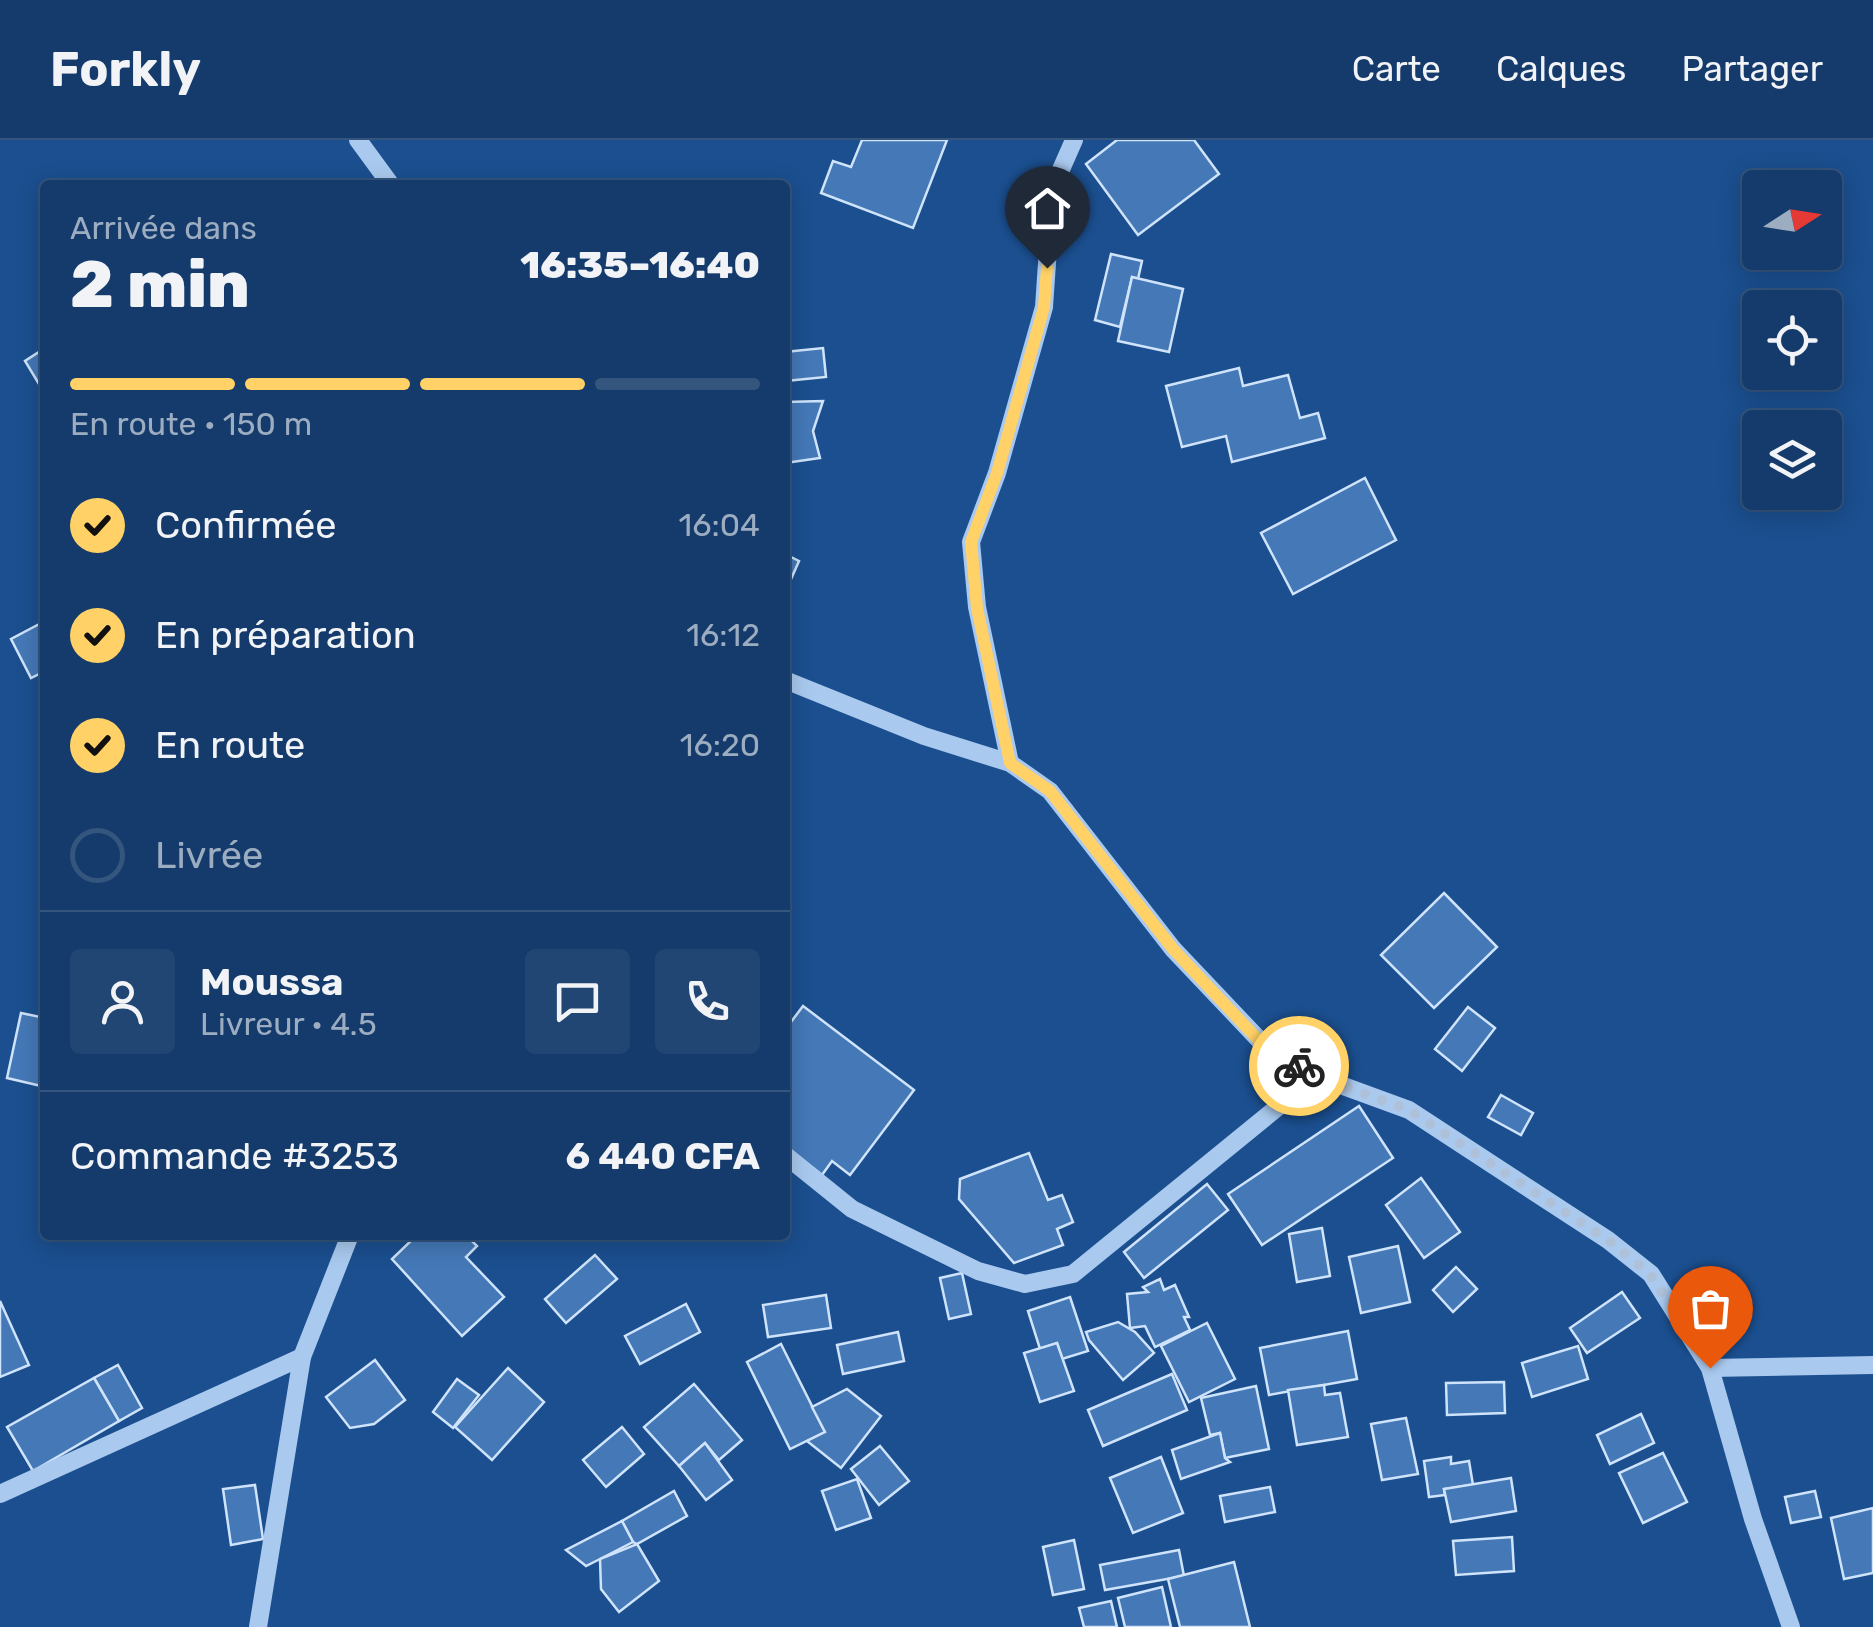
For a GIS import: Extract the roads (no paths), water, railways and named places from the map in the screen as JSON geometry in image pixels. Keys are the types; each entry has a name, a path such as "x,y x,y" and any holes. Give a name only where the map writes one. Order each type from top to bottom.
{"street":[{"path":"358,140 387,180"},
{"path":"1010,763 977,608 971,542 997,473 1044,307 1052,190 1074,140"},
{"path":"790,682 924,736 1010,763 1050,791 1173,949 1264,1046 1316,1076 1409,1110 1608,1240 1650,1274 1710,1368 1753,1519 1790,1627"},
{"path":"790,1159 852,1208 978,1271 1025,1284 1073,1274 1316,1076"},
{"path":"258,1627 302,1356 348,1240"},
{"path":"0,1494 302,1356"},
{"path":"1710,1368 1873,1365"}]}
